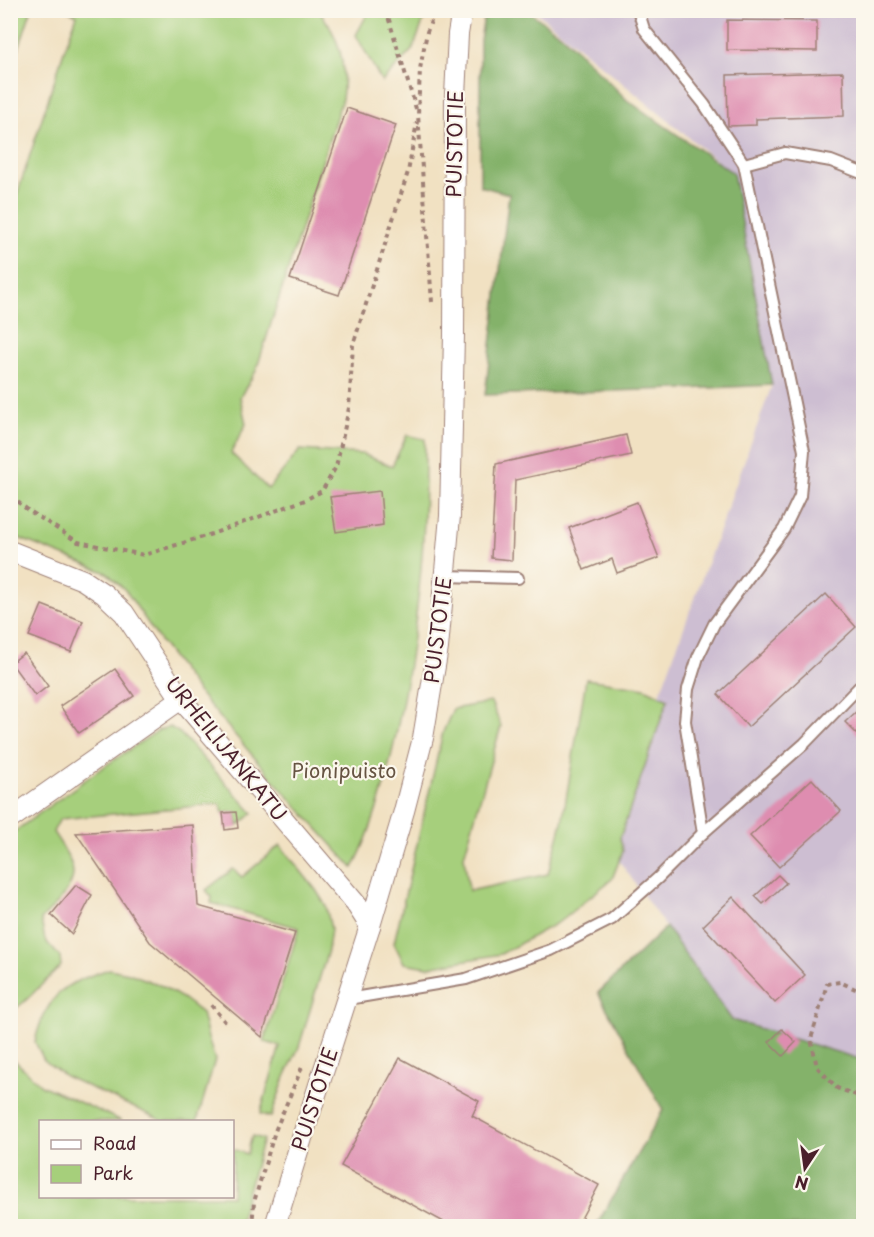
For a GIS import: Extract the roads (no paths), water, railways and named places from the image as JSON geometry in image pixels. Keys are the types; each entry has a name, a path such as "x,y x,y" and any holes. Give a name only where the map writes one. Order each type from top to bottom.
{"street":[{"name":"PUISTOTIE","path":"275,1227 348,999 404,811 423,738 438,648 451,505 455,96 458,34 462,10"},
{"name":"URHEILIJANKATU","path":"10,551 82,580 104,594 124,612 181,699 356,904 370,926"},
{"path":"10,819 181,699"}],"lane":[{"path":"638,10 644,29 704,104 744,164 804,451 800,496 795,507 784,528 714,624 698,657 688,689 685,721 703,833"},
{"path":"744,164 785,153 831,161 864,174"},
{"path":"445,576 518,578"},
{"path":"348,999 465,979 551,950 612,919 703,833 804,744 864,682"}],"park label":[{"name":"Pionipuisto","path":"344,771"}]}
